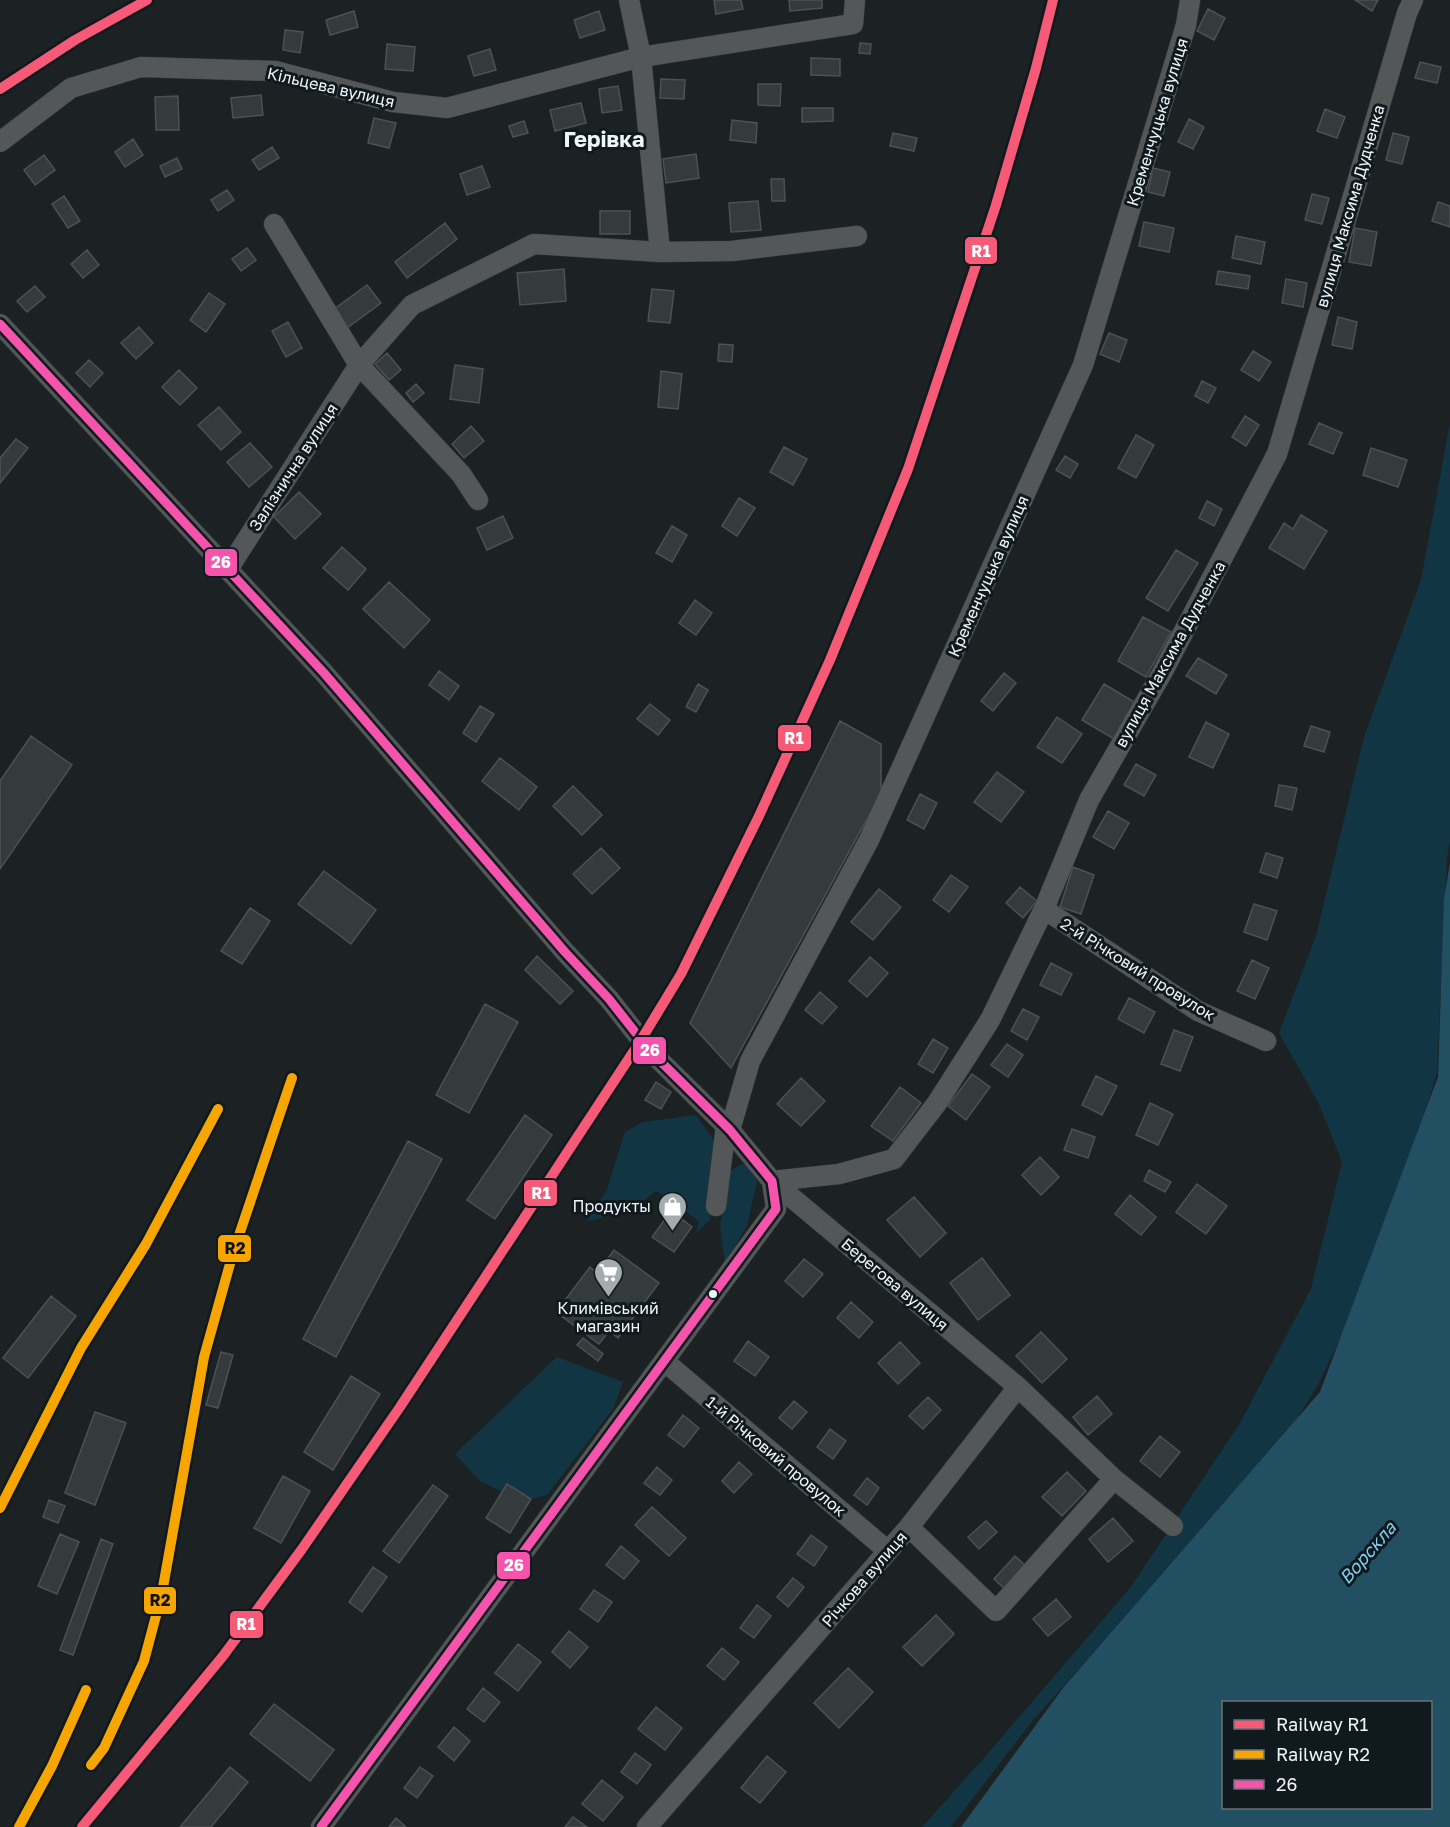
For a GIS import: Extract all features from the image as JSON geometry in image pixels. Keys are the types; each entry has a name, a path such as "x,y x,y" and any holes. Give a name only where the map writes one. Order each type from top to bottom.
{"street":[{"path":"629,0 641,57 660,252"},
{"name":"Кільцева вулиця","path":"0,142 71,88 141,67 275,71 393,102 447,108 641,57 853,24 855,0"},
{"name":"Кременчуцька вулиця","path":"716,1206 728,1128 750,1061 869,840 1083,365 1186,25 1190,0"},
{"name":"вулиця Максима Дудченка","path":"772,1181 839,1174 894,1159 938,1103 990,1020 1044,909 1089,801 1162,672 1277,454 1407,13 1413,0"},
{"path":"274,224 359,365 461,474 478,500"},
{"name":"Залізнична вулиця","path":"228,569 359,365 412,305 534,244 660,252 732,251 856,236"},
{"name":"Берегова вулиця","path":"0,324 324,673 565,952 609,999 650,1051 728,1128 772,1181 1018,1387 1114,1479 1173,1526"},
{"name":"2-й Річковий провулок","path":"1044,909 1198,1011 1266,1041"},
{"path":"321,1827 776,1209 772,1181"},
{"name":"1-й Річковий провулок","path":"664,1361 888,1551"},
{"path":"909,1527 1018,1387"},
{"name":"Річкова вулиця","path":"647,1827 909,1527 996,1611 1114,1479"}],"shaded area":[{"path":"1450,423 1450,841 1447,858 1437,1072 1391,1231 1319,1383 1277,1451 1033,1720 951,1827 922,1827 1131,1587 1240,1423 1311,1289 1342,1162 1318,1102 1279,1033 1316,936 1364,737 1421,580"},
{"path":"696,1115 715,1142 710,1219 696,1234 699,1222 656,1191 628,1213 586,1221 606,1192 625,1132 643,1122"},
{"path":"747,1162 757,1181 747,1226 725,1263 720,1225 731,1170"},
{"path":"557,1357 623,1382 613,1409 547,1495 522,1501 480,1481 455,1454"}],"water":[{"name":"Ворскла","path":"1450,863 1450,1827 961,1827 1063,1688 1320,1392 1438,1077 1444,899"}],"building":[{"path":"714,0 741,0 743,9 716,14"},
{"path":"789,0 822,0 822,8 790,11"},
{"path":"1355,0 1378,0 1372,11"},
{"path":"1208,9 1225,18 1214,40 1197,31"},
{"path":"354,11 358,27 330,35 326,20"},
{"path":"599,11 605,30 580,38 574,20"},
{"path":"285,30 303,32 300,53 283,50"},
{"path":"860,43 871,44 870,54 859,53"},
{"path":"387,44 415,47 413,71 385,69"},
{"path":"490,49 496,70 474,76 468,56"},
{"path":"811,58 840,59 840,76 811,75"},
{"path":"1420,62 1441,67 1437,83 1415,78"},
{"path":"661,79 685,80 684,99 660,98"},
{"path":"758,84 781,84 780,106 758,105"},
{"path":"618,86 622,110 602,113 599,89"},
{"path":"261,95 263,115 233,118 231,98"},
{"path":"178,96 179,130 156,130 155,97"},
{"path":"581,103 586,123 555,131 550,110"},
{"path":"802,108 833,108 833,121 802,122"},
{"path":"1325,109 1345,117 1337,138 1317,131"},
{"path":"374,118 396,123 389,148 368,143"},
{"path":"1189,119 1204,127 1193,149 1178,142"},
{"path":"732,120 757,123 756,143 730,140"},
{"path":"524,121 528,133 513,137 509,126"},
{"path":"893,133 917,138 914,151 890,146"},
{"path":"1393,133 1409,137 1402,164 1386,160"},
{"path":"133,139 143,155 125,167 115,152"},
{"path":"272,147 279,158 259,170 252,160"},
{"path":"696,154 699,178 666,183 663,159"},
{"path":"44,155 55,170 35,185 24,170"},
{"path":"177,158 182,169 165,177 160,166"},
{"path":"482,166 490,187 467,195 460,174"},
{"path":"1153,168 1170,172 1164,196 1148,192"},
{"path":"771,179 784,179 785,201 772,201"},
{"path":"227,190 234,200 218,211 211,200"},
{"path":"1312,194 1329,198 1322,224 1305,220"},
{"path":"64,196 80,221 68,228 52,204"},
{"path":"758,201 761,230 731,232 729,203"},
{"path":"1438,202 1450,206 1450,227 1432,221"},
{"path":"600,211 630,211 630,234 600,234"},
{"path":"1144,222 1174,228 1169,252 1139,246"},
{"path":"445,223 457,239 407,278 395,262"},
{"path":"1355,228 1377,232 1371,266 1349,262"},
{"path":"1236,236 1265,242 1261,264 1232,258"},
{"path":"247,248 256,260 241,271 232,259"},
{"path":"87,250 99,265 83,278 71,264"},
{"path":"564,269 566,301 520,305 517,273"},
{"path":"1218,271 1250,276 1248,289 1216,284"},
{"path":"1286,279 1307,283 1303,307 1282,303"},
{"path":"367,285 381,303 347,328 333,310"},
{"path":"35,286 45,297 27,312 17,301"},
{"path":"652,289 674,291 670,323 648,321"},
{"path":"209,293 225,304 206,332 190,320"},
{"path":"1338,317 1357,322 1352,349 1332,345"},
{"path":"288,322 302,348 286,357 272,331"},
{"path":"139,327 153,343 136,359 121,343"},
{"path":"1109,333 1127,340 1119,362 1100,354"},
{"path":"719,344 733,345 732,362 718,361"},
{"path":"1253,351 1271,362 1259,381 1241,370"},
{"path":"387,353 401,370 389,380 375,364"},
{"path":"89,360 103,373 90,387 76,373"},
{"path":"455,365 483,369 479,403 450,399"},
{"path":"179,370 197,388 180,405 162,387"},
{"path":"661,371 682,374 678,409 658,407"},
{"path":"1202,381 1216,388 1208,403 1195,396"},
{"path":"416,384 424,393 413,402 406,393"},
{"path":"219,407 241,432 221,450 198,425"},
{"path":"1245,416 1259,425 1246,446 1232,437"},
{"path":"1319,423 1342,433 1333,454 1309,444"},
{"path":"471,426 484,441 464,458 452,444"},
{"path":"1136,435 1154,445 1136,478 1118,468"},
{"path":"16,439 28,448 0,483 0,458"},
{"path":"250,443 272,467 249,487 227,462"},
{"path":"784,447 807,459 793,485 770,472"},
{"path":"1371,448 1407,460 1398,487 1363,475"},
{"path":"1065,456 1078,464 1070,478 1056,470"},
{"path":"299,492 321,514 295,539 274,517"},
{"path":"739,498 755,508 737,536 722,526"},
{"path":"1207,501 1222,509 1214,526 1199,518"},
{"path":"1301,515 1327,531 1304,569 1269,548 1284,523 1293,529"},
{"path":"503,516 513,538 487,550 477,528"},
{"path":"672,526 687,535 672,562 656,553"},
{"path":"342,547 366,569 348,590 323,568"},
{"path":"1176,550 1198,563 1168,611 1146,598"},
{"path":"389,582 430,620 404,648 363,609"},
{"path":"695,600 712,613 696,635 679,623"},
{"path":"1143,617 1171,632 1146,677 1118,661"},
{"path":"1198,658 1227,675 1216,694 1186,676"},
{"path":"439,671 459,686 449,700 429,685"},
{"path":"1004,673 1016,683 993,711 981,701"},
{"path":"698,684 708,690 696,712 686,707"},
{"path":"1104,684 1136,703 1114,739 1082,720"},
{"path":"650,704 670,720 658,735 637,719"},
{"path":"480,706 494,714 476,742 463,733"},
{"path":"1057,717 1082,734 1062,763 1037,747"},
{"path":"840,721 881,744 881,793 731,1068 690,1023"},
{"path":"1206,722 1229,734 1213,768 1189,757"},
{"path":"1311,726 1330,732 1324,752 1304,746"},
{"path":"31,736 72,765 0,869 0,781"},
{"path":"500,758 537,787 519,810 482,781"},
{"path":"1136,764 1156,775 1144,796 1124,785"},
{"path":"997,772 1024,792 1001,822 974,802"},
{"path":"1279,785 1297,788 1292,810 1275,806"},
{"path":"573,786 602,815 582,835 553,806"},
{"path":"920,794 937,803 924,829 907,820"},
{"path":"1108,811 1129,823 1114,849 1093,837"},
{"path":"601,848 620,868 592,894 573,874"},
{"path":"1266,853 1283,858 1277,878 1260,872"},
{"path":"1073,867 1094,875 1081,914 1060,907"},
{"path":"324,871 376,910 351,944 298,904"},
{"path":"951,875 968,887 949,912 933,900"},
{"path":"1020,887 1037,901 1023,918 1006,903"},
{"path":"879,889 901,907 873,940 851,922"},
{"path":"1254,904 1277,911 1267,940 1244,932"},
{"path":"250,908 270,921 242,964 221,951"},
{"path":"537,956 573,991 560,1004 525,970"},
{"path":"870,957 888,973 867,997 849,981"},
{"path":"1252,960 1269,968 1255,999 1237,991"},
{"path":"1051,963 1072,974 1061,995 1040,985"},
{"path":"820,992 837,1007 822,1024 805,1010"},
{"path":"1129,998 1155,1012 1144,1033 1118,1019"},
{"path":"485,1004 518,1022 469,1113 436,1095"},
{"path":"1023,1009 1039,1017 1027,1040 1011,1031"},
{"path":"1174,1030 1193,1037 1180,1071 1161,1064"},
{"path":"933,1039 948,1048 933,1073 918,1064"},
{"path":"1007,1044 1023,1055 1008,1077 991,1065"},
{"path":"972,1074 990,1087 966,1120 948,1106"},
{"path":"1096,1076 1117,1086 1102,1115 1082,1105"},
{"path":"801,1078 825,1101 801,1126 777,1104"},
{"path":"656,1082 671,1092 661,1109 645,1100"},
{"path":"900,1087 921,1103 893,1141 871,1126"},
{"path":"1150,1103 1173,1114 1158,1145 1136,1135"},
{"path":"525,1115 552,1135 495,1219 467,1200"},
{"path":"1072,1129 1095,1137 1088,1158 1064,1150"},
{"path":"408,1141 442,1159 336,1357 303,1339"},
{"path":"1040,1157 1059,1177 1041,1195 1022,1175"},
{"path":"1149,1170 1171,1182 1165,1192 1144,1181"},
{"path":"1197,1184 1227,1206 1206,1234 1176,1212"},
{"path":"1130,1195 1156,1217 1141,1235 1115,1214"},
{"path":"914,1197 946,1233 920,1257 887,1220"},
{"name":"Продукты","path":"671,1211 692,1227 674,1252 652,1237"},
{"name":"Климівський магазин","path":"614,1250 659,1283 618,1338 609,1331 599,1344 556,1312 590,1267 597,1273"},
{"path":"982,1258 1010,1295 978,1320 950,1283"},
{"path":"804,1259 823,1274 803,1297 785,1281"},
{"path":"51,1296 76,1316 28,1378 3,1358"},
{"path":"851,1302 873,1322 859,1338 837,1318"},
{"path":"1041,1332 1067,1359 1042,1383 1016,1356"},
{"path":"583,1338 603,1354 598,1361 577,1345"},
{"path":"748,1341 769,1357 755,1376 734,1361"},
{"path":"900,1342 920,1363 898,1384 878,1363"},
{"path":"221,1352 233,1355 218,1408 206,1405"},
{"path":"351,1376 380,1394 333,1470 304,1452"},
{"path":"1097,1396 1112,1414 1088,1435 1073,1417"},
{"path":"928,1397 941,1410 923,1429 909,1416"},
{"path":"794,1401 807,1412 792,1429 779,1418"},
{"path":"95,1412 126,1423 95,1505 65,1493"},
{"path":"683,1415 699,1428 684,1447 668,1435"},
{"path":"830,1429 846,1441 833,1459 817,1447"},
{"path":"1160,1436 1180,1452 1160,1477 1140,1461"},
{"path":"739,1462 752,1474 734,1493 722,1481"},
{"path":"657,1467 672,1480 660,1495 644,1483"},
{"path":"1067,1472 1086,1491 1062,1516 1042,1497"},
{"path":"283,1476 310,1491 281,1543 254,1528"},
{"path":"867,1478 879,1488 867,1505 854,1495"},
{"path":"507,1484 531,1499 510,1533 486,1518"},
{"path":"433,1485 448,1496 399,1563 383,1551"},
{"path":"49,1500 65,1506 58,1523 43,1517"},
{"path":"652,1507 686,1538 669,1556 635,1525"},
{"path":"1113,1518 1133,1541 1108,1562 1089,1539"},
{"path":"986,1521 997,1532 979,1549 968,1537"},
{"path":"60,1534 79,1542 57,1594 38,1586"},
{"path":"811,1535 827,1547 814,1566 797,1554"},
{"path":"101,1539 113,1544 73,1655 60,1650"},
{"path":"621,1546 639,1561 624,1579 606,1565"},
{"path":"1015,1556 1028,1568 1007,1591 994,1579"},
{"path":"373,1567 387,1577 362,1612 349,1602"},
{"path":"793,1578 804,1587 788,1607 777,1597"},
{"path":"594,1590 612,1602 598,1622 580,1609"},
{"path":"1056,1599 1071,1617 1048,1636 1033,1619"},
{"path":"757,1605 771,1616 754,1638 740,1628"},
{"path":"936,1615 954,1634 922,1666 903,1647"},
{"path":"569,1631 588,1647 570,1668 552,1652"},
{"path":"518,1644 541,1662 518,1691 495,1673"},
{"path":"722,1648 739,1662 724,1680 707,1666"},
{"path":"848,1668 873,1692 839,1728 814,1703"},
{"path":"483,1688 500,1702 484,1722 467,1709"},
{"path":"274,1704 334,1750 310,1781 250,1734"},
{"path":"656,1707 682,1728 665,1750 638,1729"},
{"path":"454,1727 470,1741 454,1761 438,1747"},
{"path":"635,1753 651,1765 637,1784 621,1772"},
{"path":"767,1756 786,1772 760,1803 741,1788"},
{"path":"230,1767 248,1782 211,1827 180,1827"},
{"path":"420,1767 433,1776 417,1798 404,1788"},
{"path":"602,1780 623,1797 603,1821 582,1804"},
{"path":"573,1817 587,1827 565,1827"},
{"path":"396,1818 406,1827 389,1827"}],"rail line":[{"name":"R1","path":"0,89 75,40 147,0"},
{"name":"R1","path":"82,1827 223,1656 302,1549 400,1407 641,1040 681,974 759,816 830,660 908,469 996,205 1036,68 1053,0"},
{"name":"R2","path":"91,1765 104,1748 144,1661 162,1593 204,1357 233,1253 292,1078"},
{"name":"R2","path":"0,1508 81,1348 146,1244 218,1109"},
{"name":"R2","path":"19,1827 52,1766 86,1690"}],"transit line":[{"name":"26","path":"0,324 324,673 565,952 609,999 650,1051 730,1130 772,1181 776,1209 321,1827"}],"place":[{"name":"Продукты","path":"672,1232"},
{"name":"Климівський магазин","path":"608,1298"}],"district":[{"name":"Герівка","path":"604,139"}]}
